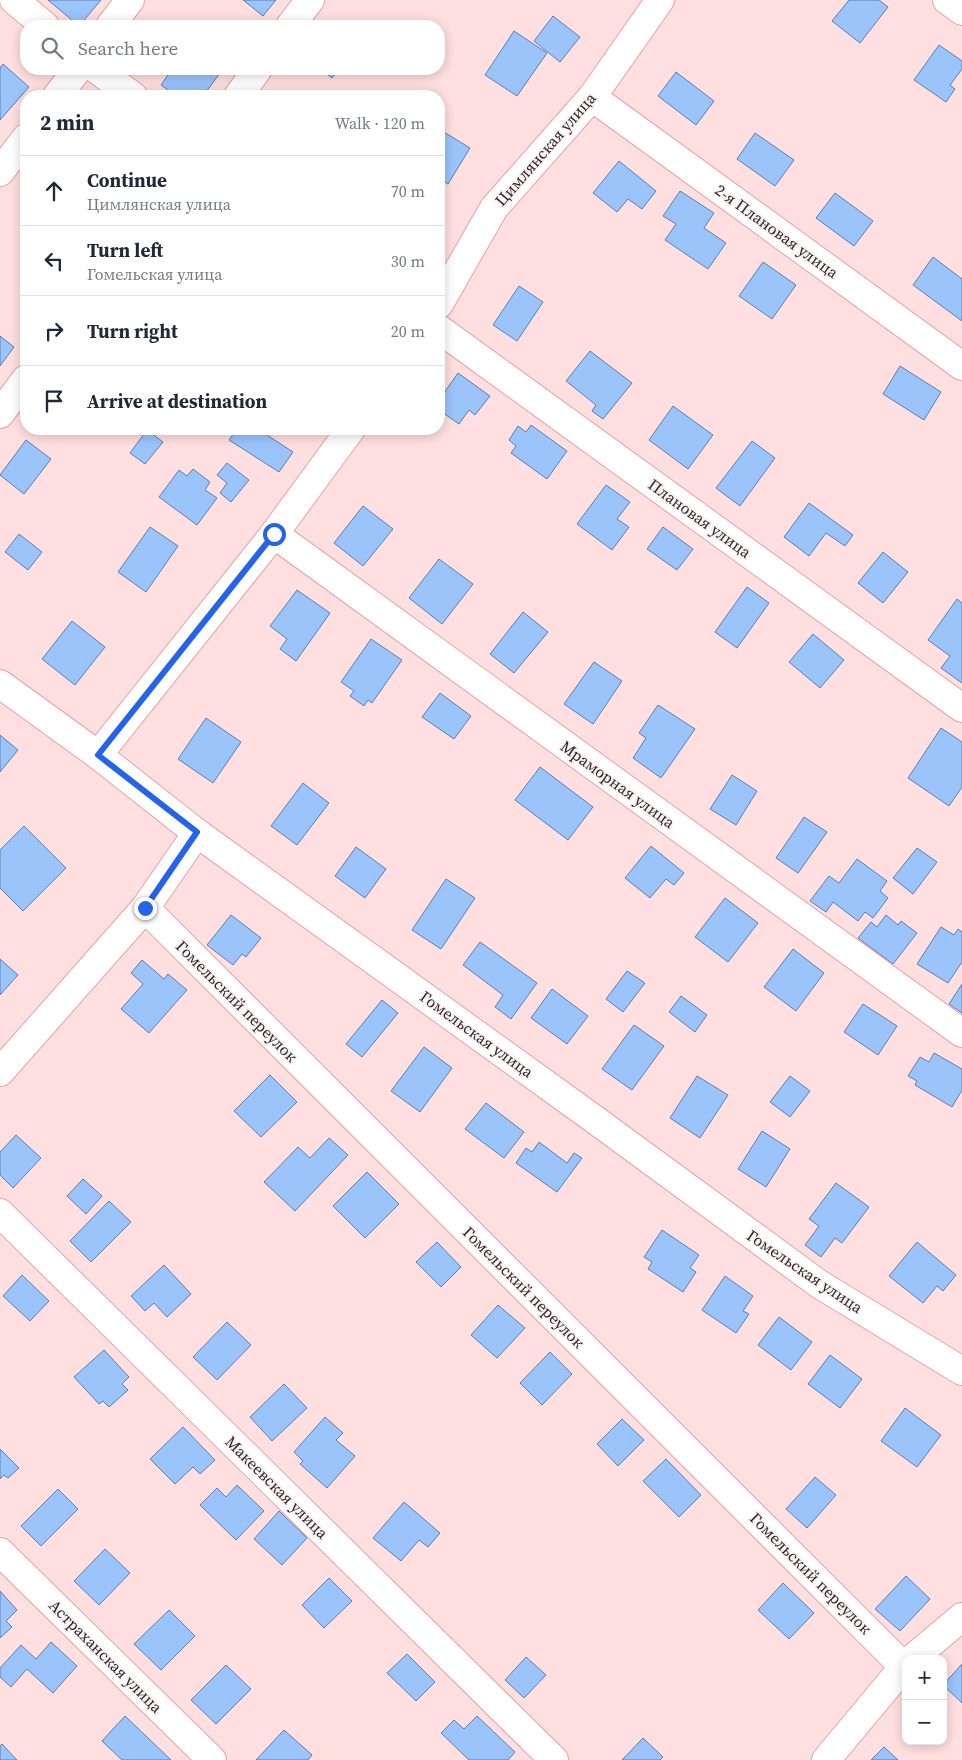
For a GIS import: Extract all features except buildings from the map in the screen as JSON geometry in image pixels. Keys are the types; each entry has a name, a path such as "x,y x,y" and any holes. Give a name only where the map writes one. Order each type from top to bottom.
{"street":[{"path":"14,0 38,20"},
{"path":"115,20 130,0"},
{"path":"295,20 310,0"},
{"name":"Цимлянская улица","path":"445,294 494,208 592,97 660,0"},
{"path":"947,0 962,11"},
{"path":"62,90 73,75"},
{"path":"104,75 125,90"},
{"path":"242,90 254,75"},
{"name":"2-я Плановая улица","path":"592,97 962,366"},
{"path":"0,172 20,146"},
{"name":"Плановая улица","path":"445,333 962,708"},
{"path":"0,414 20,387"},
{"path":"98,755 274,534 347,435"},
{"name":"Мраморная улица","path":"274,534 962,1033"},
{"name":"Гомельская улица","path":"0,684 98,755 197,832 819,1284 962,1371"},
{"path":"0,1072 145,908 197,832"},
{"name":"Гомельский переулок","path":"145,908 902,1658"},
{"name":"Макеевская улица","path":"0,1213 554,1760"},
{"name":"Астраханская улица","path":"0,1552 212,1760"},
{"path":"917,1655 962,1617"},
{"path":"826,1760 902,1669"}],"route":[{"path":"145,908 197,832 98,755 274,534"}]}
